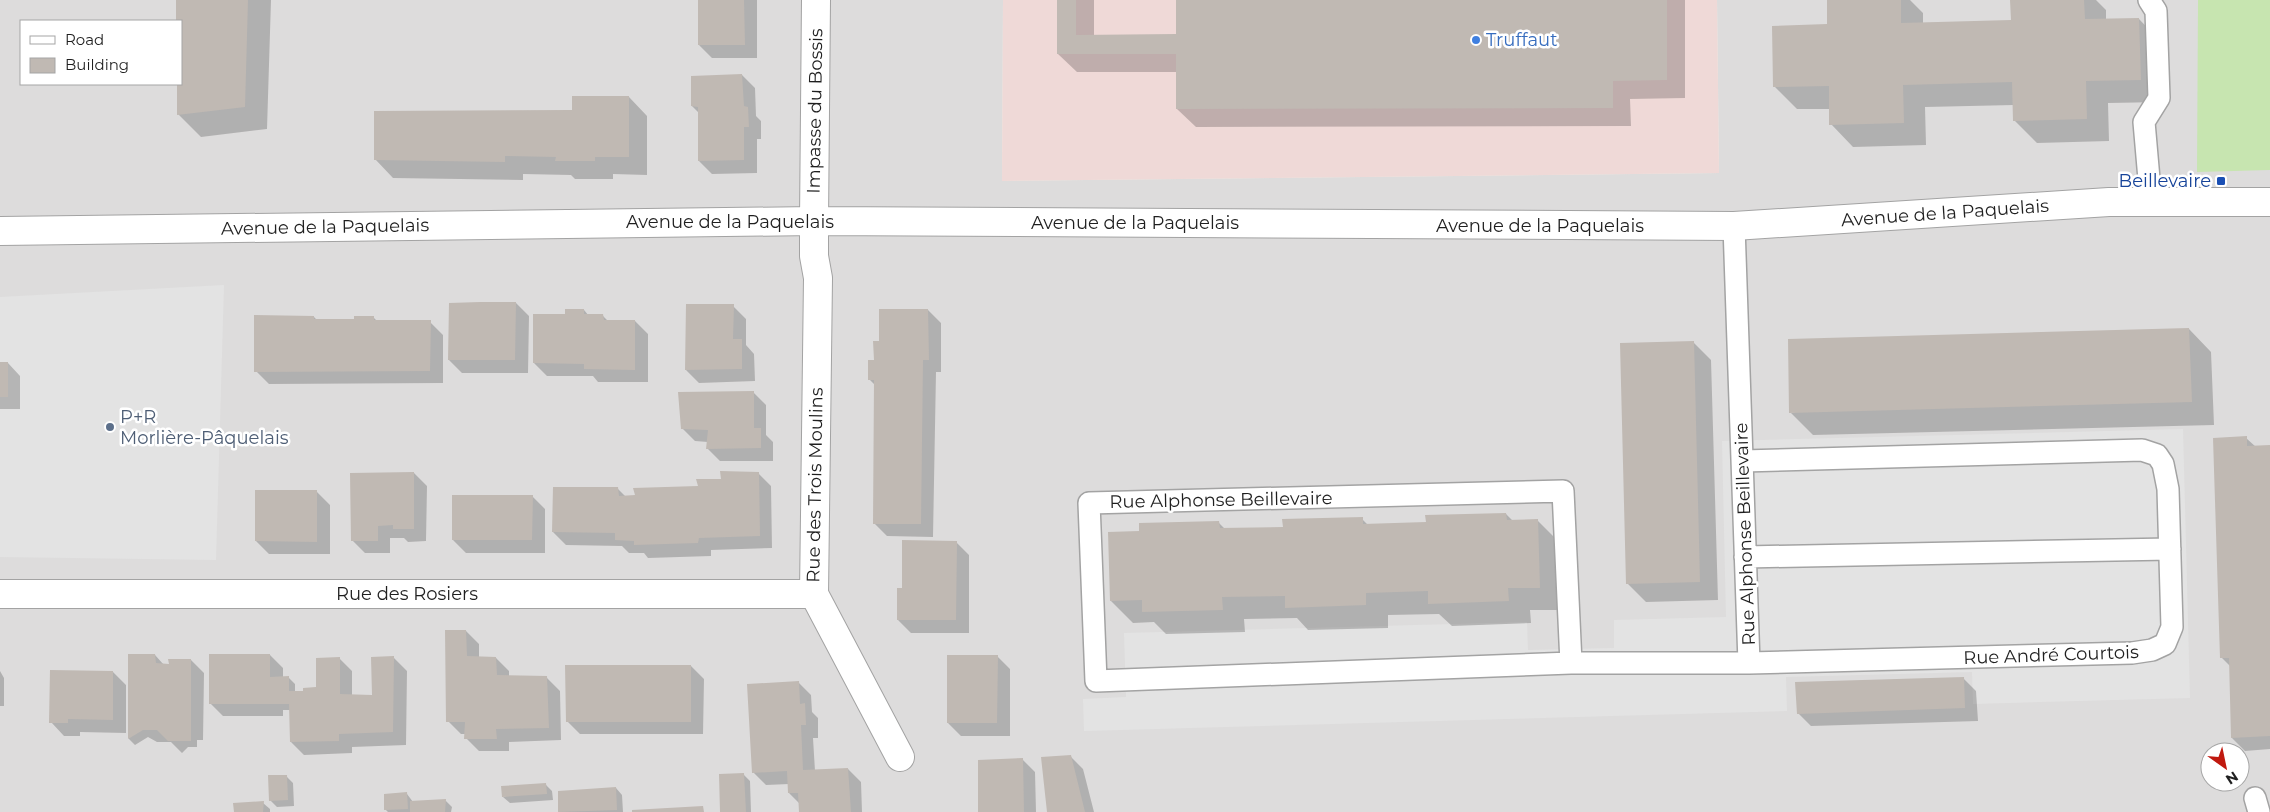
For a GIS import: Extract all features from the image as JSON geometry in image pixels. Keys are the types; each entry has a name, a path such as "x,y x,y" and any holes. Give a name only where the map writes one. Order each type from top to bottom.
{"street":[{"name":"Impasse du Bossis","path":"814,221 816,0"},
{"name":"Avenue de la Paquelais","path":"0,231 814,221 1734,226 2109,202 2270,202"},
{"name":"Rue des Trois Moulins","path":"814,221 814,256 818,278 814,594 900,757"},
{"name":"Rue des Rosiers","path":"0,594 814,594"}],"lane":[{"path":"2149,0 2156,12 2159,98 2144,122 2150,202"},
{"name":"Rue Alphonse Beillevaire","path":"1571,664 1563,491 1089,503 1096,681 1571,664 1749,663 1734,226"},
{"name":"Rue André Courtois","path":"1743,461 2142,450 2157,455 2163,464 2168,490 2170,550 2172,627 2165,644 2152,650 2132,653 1949,659 1749,663"},
{"path":"1745,557 2170,550"}],"shaded area":[{"path":"0,0 1003,0 1002,181 1719,173 1717,0 2270,0 2270,812 0,812"},
{"path":"1003,0 1717,0 1719,173 1002,181"},
{"name":"P+R Morlière-Pâquelais","path":"224,285 216,560 0,557 0,297"},
{"path":"2183,429 2190,698 1973,704 1972,672 1786,677 1787,711 1084,731 1083,699 1126,697 1124,633 1527,622 1528,650 1614,648 1614,620 1726,617 1722,441"}],"green space":[{"path":"2198,0 2270,0 2270,170 2197,172"}],"building":[{"path":"176,0 248,0 245,107 177,115 177,85 182,85 182,20 176,20"},
{"path":"698,0 744,0 745,45 698,45"},
{"name":"Truffaut","path":"1057,0 1076,0 1076,35 1176,34 1176,0 1667,0 1667,80 1613,81 1613,108 1176,109 1176,54 1057,54"},
{"path":"1827,0 1901,0 1901,23 2011,20 2010,0 2084,0 2085,19 2139,18 2141,80 2086,81 2087,119 2013,121 2012,82 1903,85 1904,123 1829,125 1829,86 1773,87 1772,26 1827,24"},
{"path":"742,74 744,106 748,107 749,127 744,127 744,160 698,161 698,107 691,106 691,76"},
{"path":"572,96 629,96 629,157 595,157 595,161 555,161 556,157 505,156 505,162 374,160 374,111 572,110"},
{"path":"516,302 515,360 448,360 449,303"},
{"path":"686,304 734,304 733,339 742,339 742,369 685,370"},
{"path":"565,309 584,309 584,314 603,314 604,320 635,320 635,370 584,369 584,364 533,363 533,314 565,314"},
{"path":"879,309 928,309 929,360 923,360 921,524 873,524 874,380 868,380 868,360 874,360 873,341 879,341"},
{"path":"254,315 314,316 314,319 354,319 354,316 374,316 374,320 431,320 430,371 254,372"},
{"path":"2189,328 2192,402 1789,413 1788,339"},
{"path":"1694,341 1700,582 1626,584 1620,343"},
{"path":"0,362 8,362 8,397 0,397"},
{"path":"754,391 754,428 761,428 761,448 706,449 708,430 681,429 678,392"},
{"path":"2247,436 2247,446 2270,445 2270,736 2231,738 2229,658 2220,658 2213,438"},
{"path":"720,471 759,472 760,536 699,538 698,543 634,545 634,541 615,540 615,533 552,532 553,487 618,487 619,496 635,495 633,488 698,486 696,479 721,479"},
{"path":"414,472 414,529 393,529 393,525 378,526 378,541 351,541 350,473"},
{"path":"255,490 317,490 317,542 255,541"},
{"path":"452,495 533,495 532,540 452,540"},
{"path":"1506,513 1507,520 1538,519 1540,588 1508,588 1509,601 1428,604 1428,591 1366,593 1366,605 1285,608 1285,596 1222,597 1223,610 1142,612 1142,600 1110,601 1108,532 1139,531 1139,523 1219,521 1220,528 1283,527 1282,519 1363,517 1363,524 1426,522 1425,515"},
{"path":"902,540 957,541 956,620 897,620 897,588 902,588"},
{"path":"445,630 466,630 467,656 496,657 497,675 547,676 549,728 496,729 497,739 464,739 465,722 446,722"},
{"path":"128,654 155,654 156,663 169,664 168,659 191,659 191,741 168,741 157,730 143,730 128,739"},
{"path":"209,654 270,654 270,677 289,676 289,691 303,691 303,688 316,687 316,658 340,657 340,694 372,695 371,657 394,656 393,732 339,734 339,741 290,742 289,704 209,704"},
{"path":"947,655 998,655 997,723 947,723"},
{"path":"565,665 691,665 691,722 566,722"},
{"path":"50,670 113,671 113,720 68,719 68,723 49,723"},
{"path":"1964,677 1965,708 1797,714 1795,682"},
{"path":"799,681 800,704 805,703 806,725 801,725 803,770 848,768 851,812 799,812 798,793 788,793 787,771 752,773 747,684"},
{"path":"1071,755 1085,812 1047,812 1041,757"},
{"path":"1023,758 1024,812 978,812 978,760"},
{"path":"744,773 746,812 720,812 719,774"},
{"path":"268,775 287,775 288,800 269,801"},
{"path":"546,783 547,794 502,797 501,786"},
{"path":"616,787 617,810 558,812 558,791"},
{"path":"407,792 408,809 384,810 384,794"},
{"path":"446,799 445,812 410,812 410,801"},
{"path":"264,801 263,812 234,812 233,803"},
{"path":"703,806 704,812 632,812 632,810"}],"place":[{"name":"Truffaut","path":"1476,40"},
{"name":"Beillevaire","path":"2221,181"},
{"name":"P+R Morlière-Pâquelais","path":"110,427"}]}
